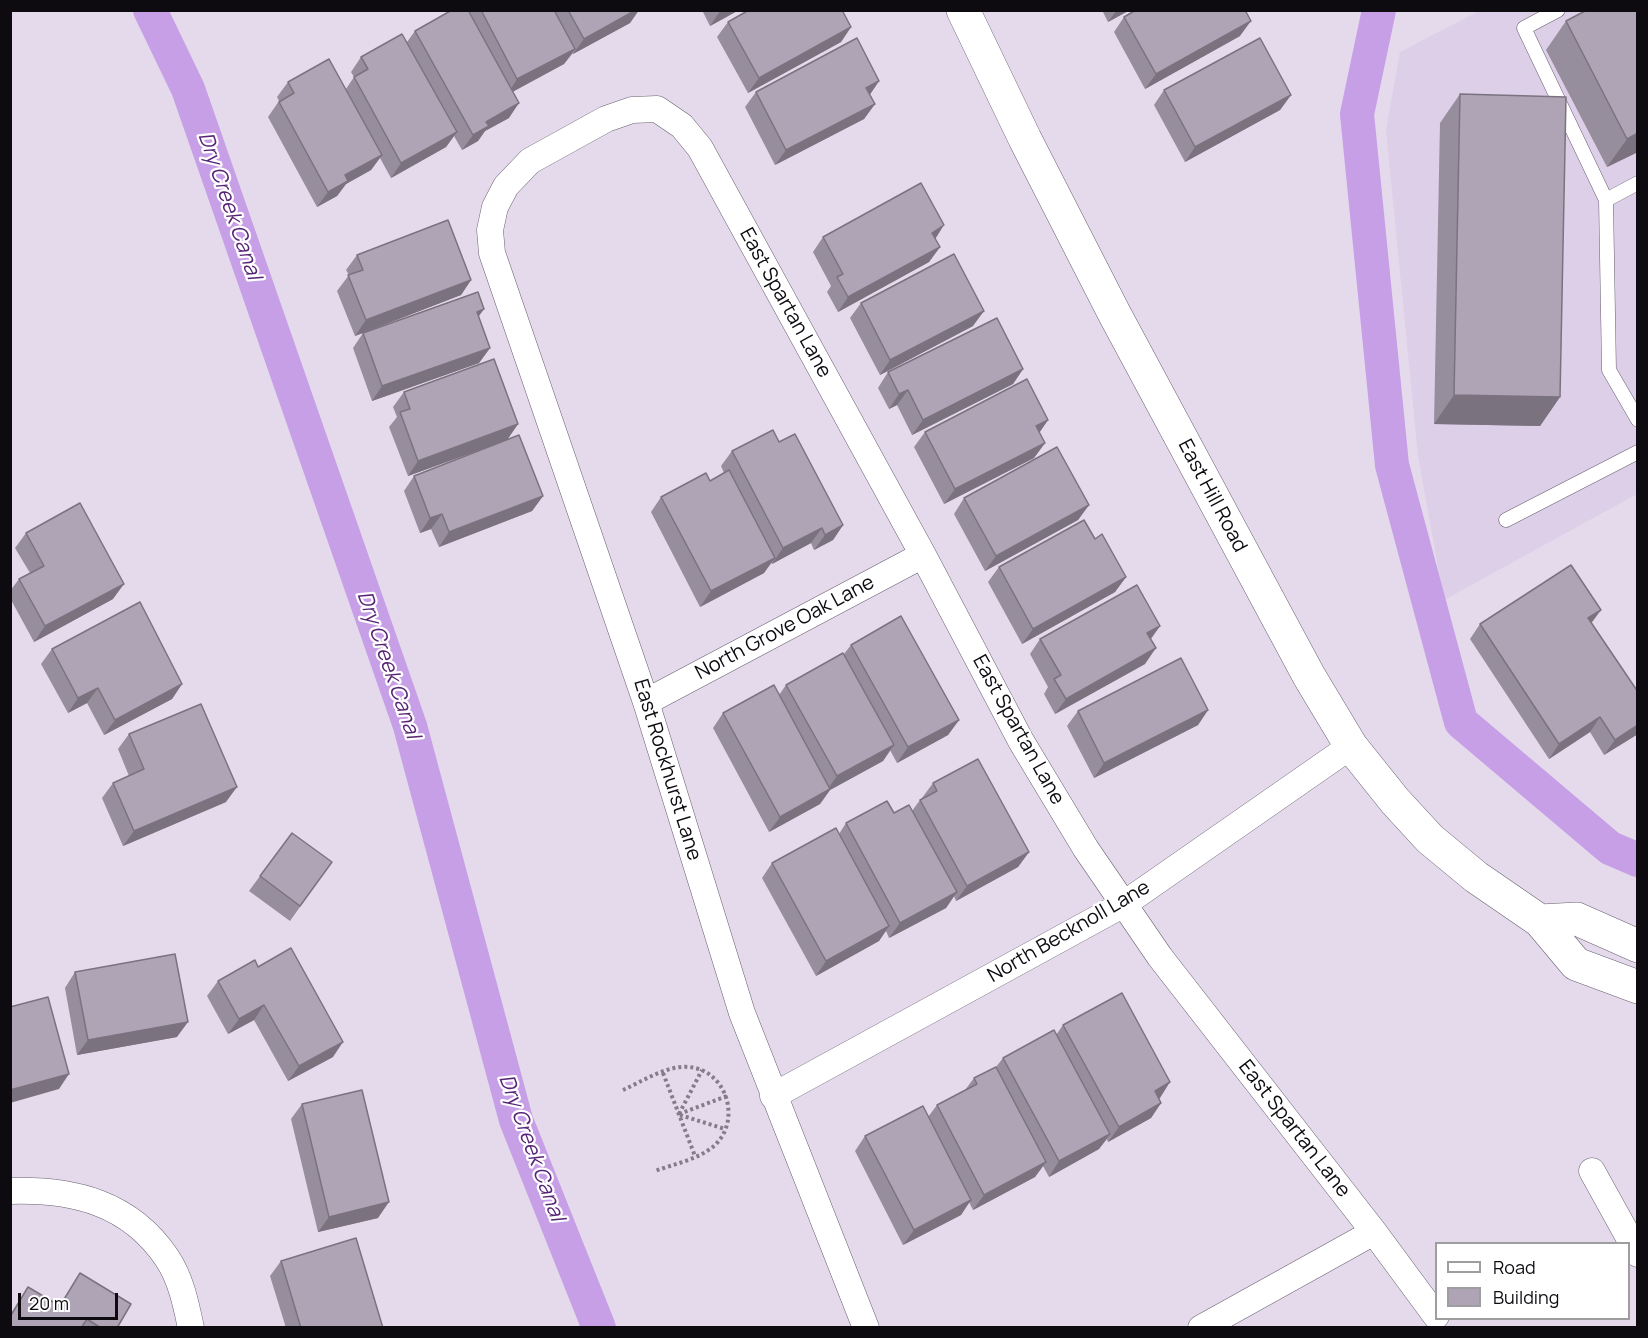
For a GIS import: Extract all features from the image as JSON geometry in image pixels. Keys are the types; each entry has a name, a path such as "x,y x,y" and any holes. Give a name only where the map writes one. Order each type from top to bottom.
{"street":[{"name":"East Hill Road","path":"963,10 1025,139 1114,313 1309,676 1350,746 1430,839 1476,877 1540,921 1576,964 1638,987"},
{"name":"East Spartan Lane","path":"495,207 506,186 530,161 606,119 632,110 657,109 682,126 700,148 923,555 1021,741 1086,849 1160,957 1374,1232 1435,1314"},
{"name":"East Rockhurst Lane","path":"495,207 490,230 492,253 646,702 742,1013 866,1328"},
{"name":"North Grove Oak Lane","path":"646,702 923,555"},
{"name":"North Becknoll Lane","path":"773,1096 1124,904 1350,746"},
{"path":"1540,921 1577,919 1638,946"},
{"path":"1592,1171 1638,1254"},
{"path":"10,1191 39,1191 76,1196 116,1209 143,1230 168,1259 182,1290 191,1328"},
{"path":"1201,1328 1374,1232"}],"lane":[{"path":"1557,10 1524,28 1605,200 1609,370 1638,420"},
{"path":"1605,200 1638,183"},
{"path":"1506,520 1638,452"}],"path":[{"path":"623,1090 663,1072 688,1067 702,1070 721,1085 726,1096 729,1119 723,1136 714,1146 656,1171"},
{"path":"679,1114 702,1070"},
{"path":"663,1072 695,1156"},
{"path":"679,1114 726,1096"},
{"path":"679,1114 725,1129"}],"shaded area":[{"path":"1479,11 1637,11 1637,494 1444,600 1418,456 1386,130 1400,52"}],"building":[{"path":"452,10 468,10 519,103 486,122 489,126 473,135 415,31"},
{"path":"481,10 554,10 575,49 517,79"},
{"path":"568,10 636,10 584,39"},
{"path":"749,10 842,10 851,27 759,78 728,22"},
{"path":"1136,10 1245,10 1251,21 1156,74 1124,17"},
{"path":"1587,10 1638,10 1638,133 1627,139 1566,21"},
{"path":"402,34 457,132 401,163 354,77 368,69 361,57"},
{"path":"857,38 879,81 866,88 875,104 786,150 756,92"},
{"path":"1260,38 1291,95 1195,147 1164,90"},
{"path":"329,59 382,155 345,175 348,181 328,192 279,102 294,93 288,82"},
{"path":"1460,94 1566,97 1560,397 1454,395"},
{"path":"921,183 944,225 932,233 940,247 848,297 837,277 843,274 823,237"},
{"path":"448,220 471,280 366,320 348,275 363,270 357,255"},
{"path":"954,254 984,311 890,360 861,303"},
{"path":"478,292 484,309 477,312 490,348 382,386 363,333"},
{"path":"997,318 1023,369 923,420 908,390 899,394 888,372"},
{"path":"494,359 518,424 418,461 400,412 410,409 404,392"},
{"path":"1027,379 1048,420 1036,426 1045,443 955,489 925,432"},
{"path":"773,430 779,442 795,434 843,525 825,535 822,528 783,548 732,451"},
{"path":"519,435 543,496 449,532 442,514 430,518 414,476"},
{"path":"1057,447 1089,505 996,556 964,498"},
{"path":"729,470 775,558 711,591 661,497 706,473 710,481"},
{"path":"80,503 124,584 45,626 19,579 44,566 26,533"},
{"path":"1084,520 1095,539 1102,534 1126,577 1033,629 999,567"},
{"path":"1571,565 1601,610 1588,618 1638,692 1638,725 1615,740 1600,717 1559,744 1480,624"},
{"path":"1137,585 1160,626 1147,633 1156,648 1066,699 1054,679 1061,675 1040,639"},
{"path":"140,602 182,684 115,720 98,688 78,698 52,649"},
{"path":"901,616 959,720 908,747 851,645"},
{"path":"843,653 894,745 837,776 786,685"},
{"path":"1181,658 1208,710 1104,763 1078,711"},
{"path":"774,685 830,789 780,817 723,713"},
{"path":"201,704 237,787 134,831 113,783 144,769 129,734"},
{"path":"978,759 1029,852 967,886 920,800 937,791 933,783"},
{"path":"887,801 894,813 909,805 957,892 900,923 846,823"},
{"path":"836,828 889,926 826,961 772,863"},
{"path":"292,833 332,862 300,906 260,876"},
{"path":"291,948 343,1042 299,1066 264,1005 239,1019 218,981 255,960 258,967"},
{"path":"175,954 188,1022 88,1040 75,972"},
{"path":"1122,993 1170,1082 1155,1091 1161,1103 1119,1127 1063,1025"},
{"path":"48,997 69,1074 10,1090 10,1007"},
{"path":"1054,1030 1110,1134 1059,1161 1003,1058"},
{"path":"996,1067 1046,1162 984,1195 937,1105 977,1084 974,1078"},
{"path":"362,1090 389,1202 329,1217 302,1104"},
{"path":"923,1106 971,1200 914,1230 865,1136"},
{"path":"356,1238 383,1328 301,1328 281,1261"},
{"path":"80,1273 131,1304 117,1328 101,1328 87,1319 81,1328 10,1328 10,1317 28,1287 60,1306"}],"waterway":[{"name":"Dry Creek Canal","path":"150,10 188,89 410,726 516,1120 599,1328"},
{"path":"1379,10 1357,114 1392,465 1461,722 1610,848 1638,860"}]}
